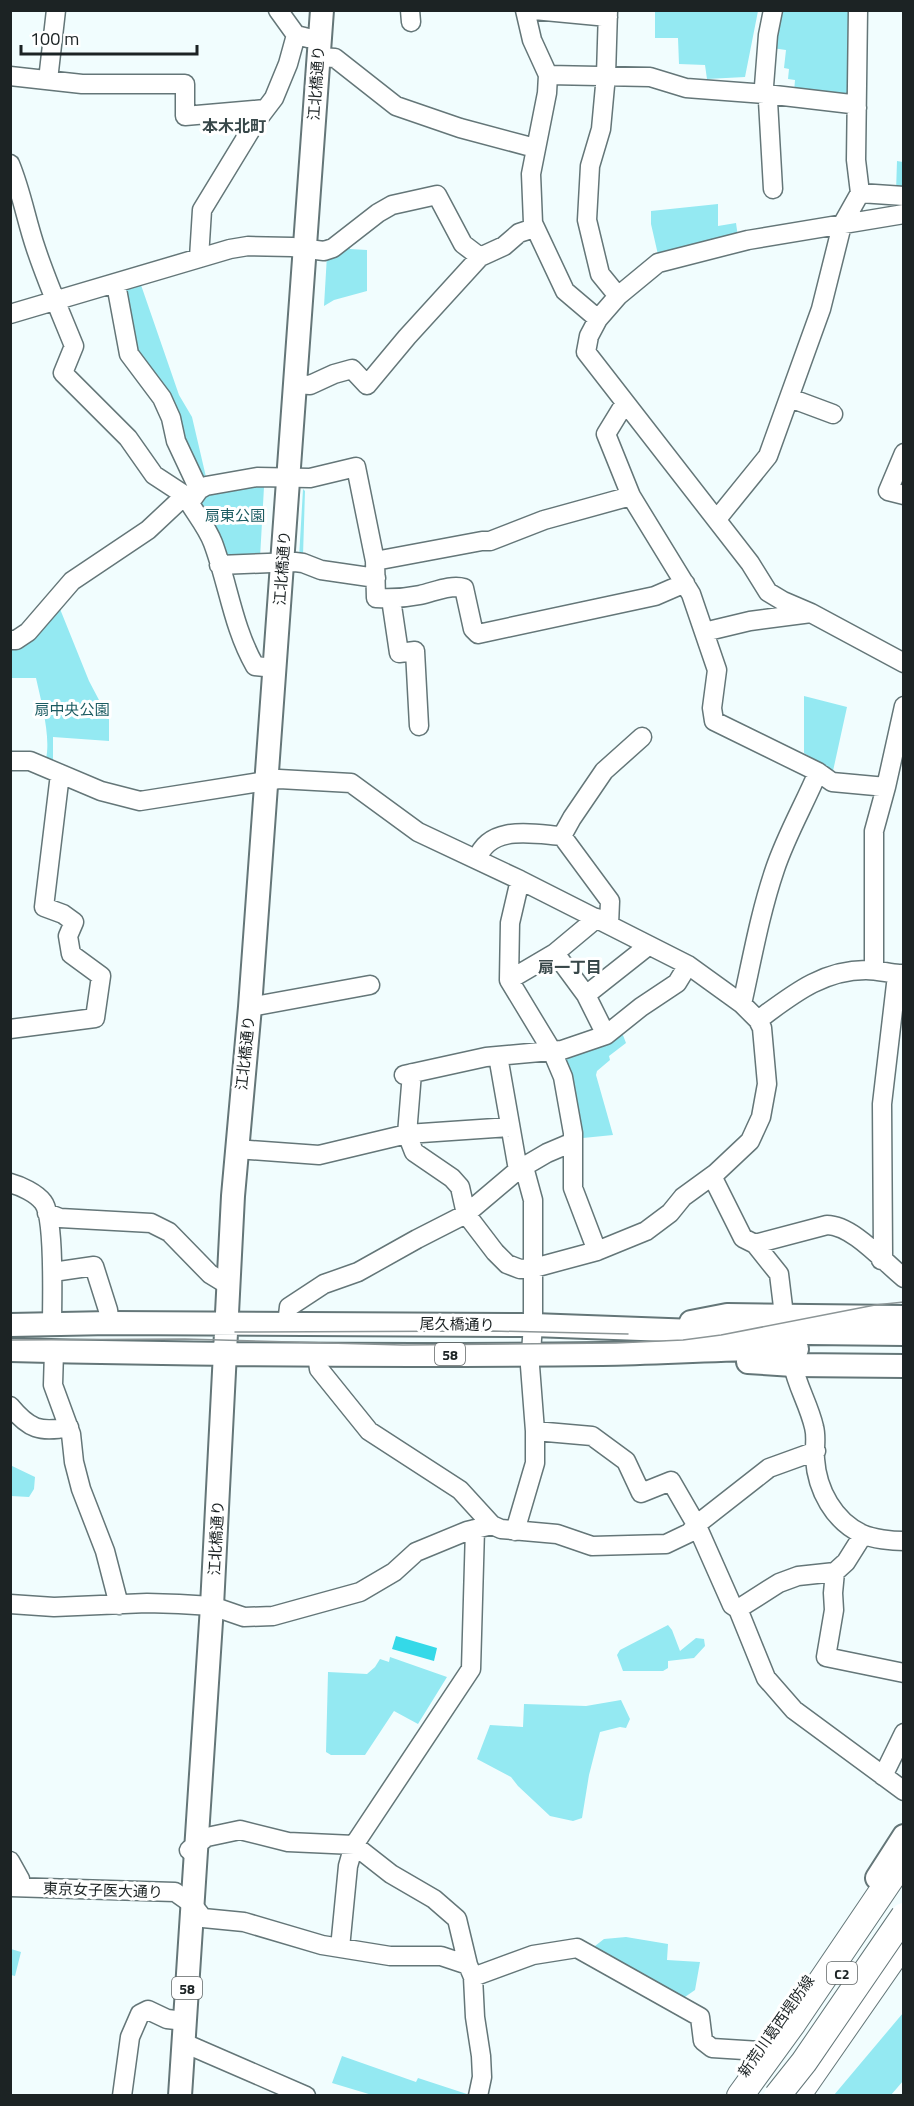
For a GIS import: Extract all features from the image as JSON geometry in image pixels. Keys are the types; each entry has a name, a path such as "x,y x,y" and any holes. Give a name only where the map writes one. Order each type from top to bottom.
{"highway":[{"path":"740,2096 793,2023 903,1859"},
{"name":"C2","path":"754,2096 779,2064 903,1881"},
{"path":"777,2096 804,2062 903,1916"},
{"name":"C2","path":"797,2096 892,1939"}],"main road":[{"name":"江北橋通り","path":"180,2096 192,1904 192,1848 212,1606 225,1324 236,1149 250,1007 322,10"},
{"name":"尾久橋通り","path":"11,1325 110,1323 533,1325 660,1329 727,1315 777,1332 903,1349"},
{"path":"777,1332 903,1317"},
{"name":"尾久橋通り","path":"10,1350 225,1354 675,1353 777,1332 903,1334"},
{"path":"675,1353 738,1362 903,1366"},
{"name":"新荒川葛西堤防線","path":"725,2096 760,2051 853,1916 903,1836"},
{"path":"892,1939 903,1900"},
{"path":"767,2096 903,1924"},
{"name":"58","path":"174,2096 182,2071"},
{"name":"58","path":"182,2071 185,2096"}],"street":[{"path":"48,80 56,10"},
{"path":"278,10 297,35 334,58 396,106 460,128 535,148"},
{"path":"525,10 532,40 548,75 543,116 531,174 532,223 565,291 598,319"},
{"path":"534,10 608,14 601,129 590,166 587,220 600,274 618,296"},
{"path":"773,10 768,35 764,86 768,101 773,189"},
{"path":"717,519 768,456 821,309 842,225 860,193 856,160 858,10"},
{"path":"199,258 202,210 228,165 274,98 297,35"},
{"path":"548,75 650,77 686,88 766,94 851,104 857,108"},
{"path":"10,76 114,85 184,84 185,116 265,109"},
{"path":"10,164 23,198 29,230 37,253 74,346 63,373 128,438 154,475 183,494 193,494"},
{"path":"860,193 903,196"},
{"path":"10,314 199,258 248,246 292,247 324,251 333,248 392,205 437,195 463,244 480,257"},
{"path":"903,214 748,240 658,262 618,296 598,319 589,336 586,352 717,519 750,563 768,592 783,601 811,612 903,663"},
{"path":"295,384 310,385 333,374 352,369 367,385 414,328 480,257 504,246 519,233 534,228"},
{"path":"116,284 129,354 162,398 171,418 193,494 212,541 248,653 255,666 275,668"},
{"path":"790,398 833,414"},
{"path":"625,403 606,434 631,496 691,594 717,670 712,708 714,721 818,772 832,782 886,787"},
{"path":"903,453 888,491 903,495"},
{"path":"10,640 16,640 28,632 72,581 148,530 180,500 206,486 248,478 310,478 356,467 376,569 376,598 418,596 457,586 464,588 473,629 478,634 655,596 685,583"},
{"path":"219,565 283,562 303,563 321,570 376,569 482,541 490,541 544,520 631,496"},
{"path":"391,599 399,652 415,651 419,726"},
{"path":"704,632 750,621 811,612"},
{"path":"874,970 874,831 903,706"},
{"path":"562,836 604,771 642,737"},
{"path":"10,761 30,761 101,791 140,801 266,781 351,783 418,832 520,880 688,965 742,1004 758,1020 762,1028 767,1084 760,1117 750,1141 712,1176 683,1197 670,1213 646,1231 597,1251 534,1268 520,1269 507,1264 495,1252 466,1214 460,1187 452,1178 414,1152 406,1134 408,1074 498,1056 552,1051 606,1035 641,1007 677,983 688,965"},
{"path":"742,1004 774,871 786,838 818,772"},
{"path":"10,1029 95,1018 101,976 71,954 68,936 74,922 63,914 45,907 60,774"},
{"path":"477,859 481,849 496,838 516,832 562,836 610,901 603,921 509,980"},
{"path":"520,880 510,923 509,980 552,1051 563,1077 573,1133 573,1188 597,1251"},
{"path":"586,995 648,945"},
{"path":"555,953 586,995 606,1035"},
{"path":"758,1020 804,986 842,972 874,970 901,974 895,1066 882,1104 884,1255 881,1260"},
{"path":"250,1007 370,985"},
{"path":"498,1056 510,1127 521,1168 533,1200 533,1325 530,1355 535,1462 515,1531"},
{"path":"236,1149 318,1155 406,1134 510,1127"},
{"path":"287,1324 289,1307 324,1284 358,1272 466,1214 521,1168 573,1142"},
{"path":"712,1176 743,1238 755,1244 779,1274 777,1332"},
{"path":"10,1183 27,1190 44,1202 53,1272 52,1323"},
{"path":"47,1213 60,1218 151,1223 169,1232 210,1274 228,1285"},
{"path":"755,1244 827,1224 838,1225 850,1231 903,1278"},
{"path":"53,1272 94,1266 110,1323"},
{"path":"10,1320 11,1325"},
{"path":"54,1351 53,1385 69,1427 81,1489 105,1551 119,1605"},
{"path":"317,1354 319,1369 369,1431 460,1490 484,1527 471,1670 354,1845 348,1866 340,1948"},
{"path":"793,1365 815,1429 815,1458 825,1499 835,1514 863,1535 903,1541"},
{"path":"10,1406 28,1425 43,1430 69,1427"},
{"path":"535,1431 592,1436 626,1461 641,1493 671,1481 697,1526 732,1605 738,1609 766,1678 794,1710 903,1791"},
{"path":"10,1604 54,1607 147,1603 212,1606 243,1617 273,1616 360,1592 394,1572 416,1552 466,1531 484,1527 557,1534 592,1546 666,1544 680,1538 697,1526 769,1468 816,1452"},
{"path":"738,1609 779,1583 798,1576 835,1572 846,1562 863,1535"},
{"path":"835,1572 834,1610 826,1657 903,1673"},
{"path":"883,1776 903,1734"},
{"path":"192,1848 207,1837 240,1830 288,1842 354,1845 392,1874 434,1899 457,1920 470,1971 482,2077 478,2096"},
{"path":"11,1861 20,1879 16,1887"},
{"name":"東京女子医大通り","path":"16,1887 175,1892 192,1904 203,1918 244,1922 322,1946 390,1956 441,1956 470,1971"},
{"path":"470,1971 577,1948 700,2017 703,2041 712,2048 760,2051"},
{"path":"122,2096 130,2037 140,2014 148,2010 167,2019 184,2032 306,2096"}],"green space":[{"path":"655,11 758,11 745,77 707,79 705,65 679,64 678,38 655,38"},
{"path":"778,11 854,11 852,101 794,92 795,80 788,79 789,69 784,68 786,50 772,48"},
{"path":"897,161 903,162 903,193 896,192"},
{"path":"718,204 718,226 736,223 738,237 659,259 651,224 651,211"},
{"path":"350,241 350,249 367,250 367,291 334,300 324,306 327,255"},
{"path":"141,285 179,395 192,417 206,477 199,477 135,352 124,290"},
{"name":"扇東公園","path":"256,485 264,487 260,558 224,559 200,509 201,500 206,491"},
{"path":"303,489 305,491 303,556 299,558"},
{"name":"扇中央公園","path":"58,604 89,681 109,719 109,741 53,737 53,763 46,759 46,729 36,678 11,678 11,644"},
{"path":"804,696 847,707 833,771 804,753"},
{"path":"621,1030 626,1043 609,1056 610,1060 597,1071 596,1075 613,1135 583,1138 570,1073 564,1061 567,1055"},
{"path":"10,1465 35,1477 34,1489 29,1497 11,1496"},
{"path":"668,1625 680,1651 696,1638 704,1639 705,1646 694,1658 668,1661 668,1668 663,1671 623,1671 617,1655 620,1650"},
{"path":"390,1657 447,1677 418,1724 394,1711 365,1755 331,1755 326,1752 328,1672 367,1674 380,1659 389,1662"},
{"path":"621,1700 630,1719 626,1728 620,1727 600,1732 589,1775 582,1818 573,1821 550,1816 511,1777 477,1759 490,1725 523,1727 524,1704 586,1706"},
{"path":"626,1937 668,1944 667,1960 700,1962 695,1990 682,1999 596,1953 595,1946 604,1939"},
{"path":"11,1949 21,1952 15,1976 11,1975"},
{"path":"903,2013 903,2081 891,2095 834,2095"},
{"path":"342,2056 416,2082 418,2078 470,2095 372,2095 332,2083"}],"shaded area":[{"path":"396,1636 437,1648 434,1661 392,1649"}],"tram line":[{"path":"10,1340 185,1339 403,1345 616,1343 683,1340 721,1335 875,1305 904,1302"},
{"path":"235,1332 492,1331 628,1334"}],"district":[{"name":"本木北町","path":"234,126"},
{"name":"扇一丁目","path":"570,967"}]}
